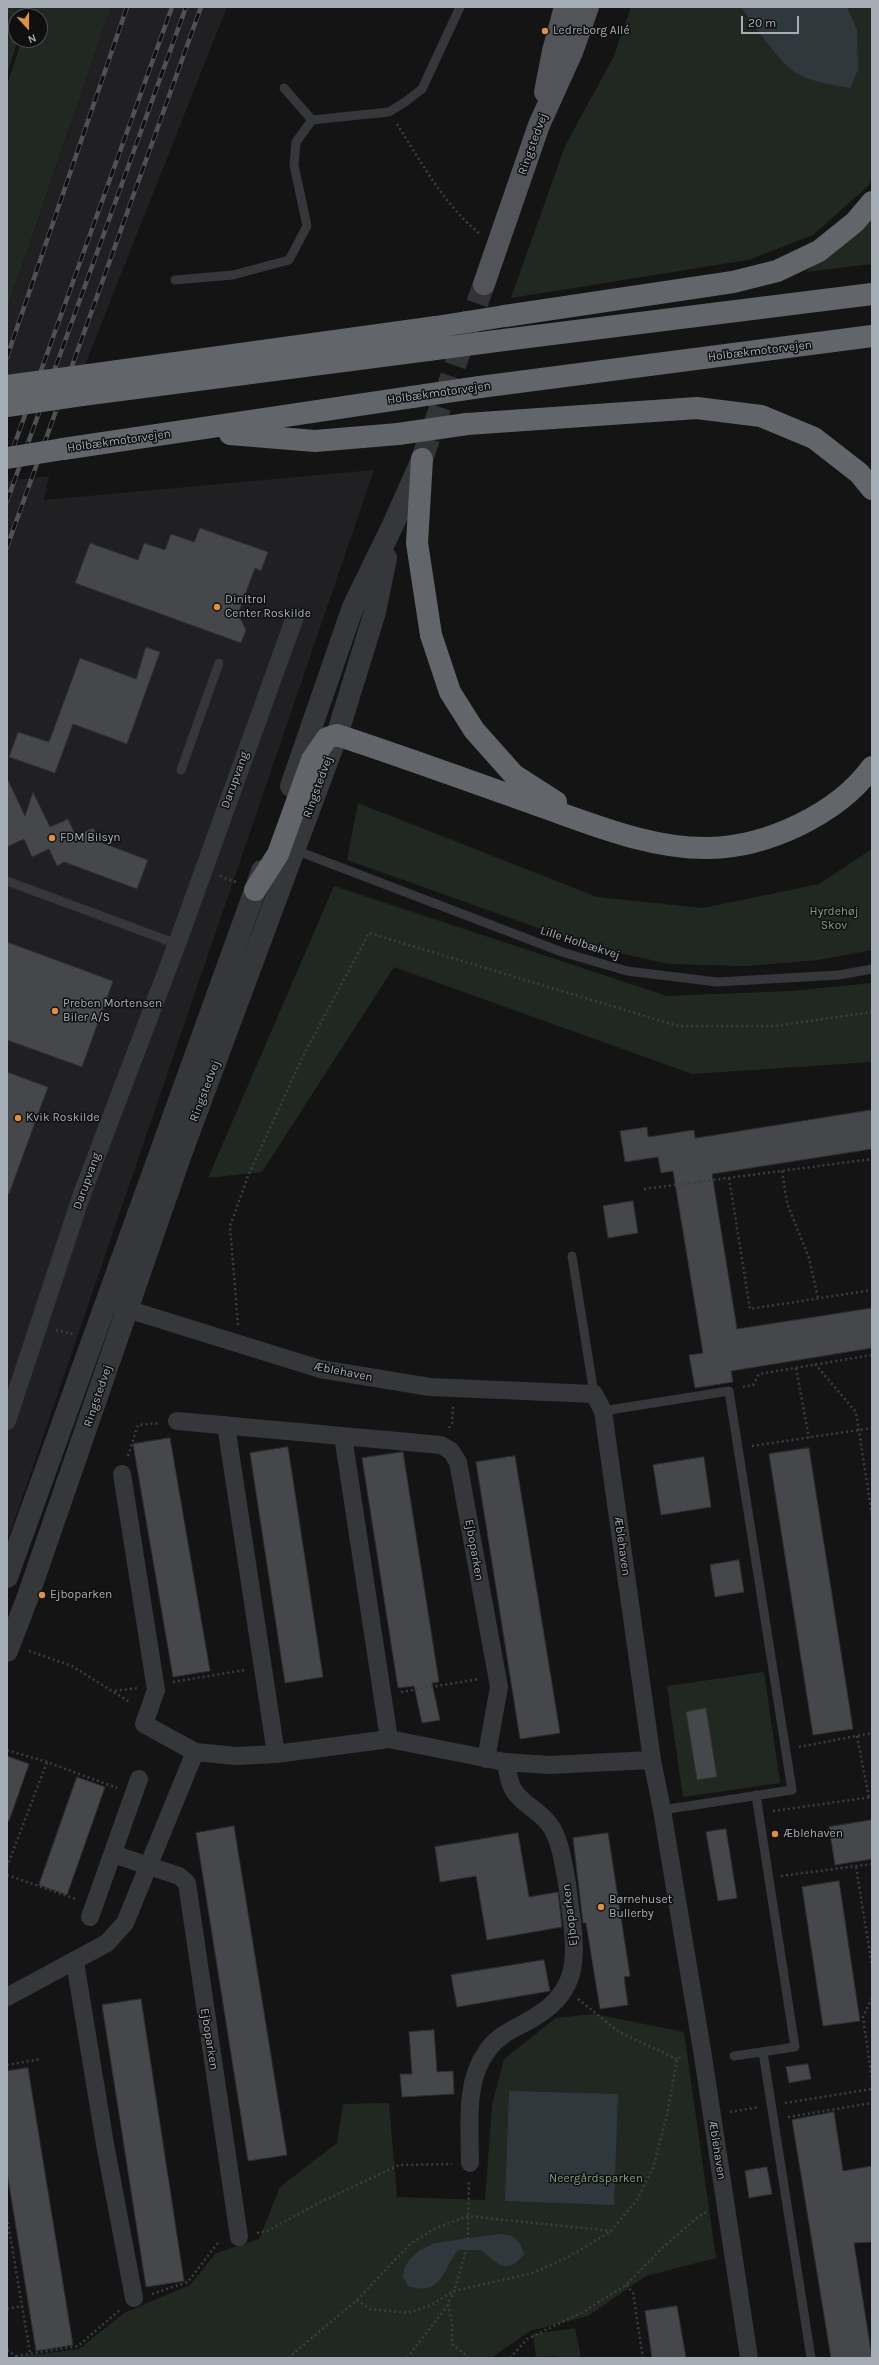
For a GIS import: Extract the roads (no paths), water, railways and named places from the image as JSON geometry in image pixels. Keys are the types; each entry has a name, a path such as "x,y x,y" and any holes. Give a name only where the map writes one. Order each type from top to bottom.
{"highway":[{"path":"7,406 85,385 505,316 733,282 777,271 819,251 855,222 872,202"},
{"path":"7,386 85,385 428,350 872,294"},
{"name":"Holbækmotorvejen","path":"7,458 195,431 480,387 872,336"},
{"path":"195,431 315,441 398,434 466,424 697,408 761,416 814,438 859,472 872,489"},
{"path":"422,459 417,543 431,635 450,692 474,730 514,775 587,822"},
{"path":"255,890 278,854 312,760 327,738 337,735 587,822 653,842 703,847 766,839 818,816 862,781 872,767"}],"main road":[{"path":"539,125 552,51 565,7"},
{"name":"Ringstedvej","path":"484,284 539,125 572,52 588,7"}],"street":[{"name":"Ringstedvej","path":"7,1577 255,890 353,607 392,528 422,459"},
{"name":"Ringstedvej","path":"8,1646 128,1310 181,1154 337,735 375,612 392,528"},
{"name":"Darupvang","path":"7,1421 82,1194 177,944 295,617"},
{"name":"Æblehaven","path":"107,1302 128,1310 320,1369 430,1387 594,1394 604,1411 652,1760 662,1810 702,2050 749,2358"},
{"path":"177,1421 343,1436 389,1739"},
{"path":"226,1426 276,1754"},
{"name":"Ejboparken","path":"343,1436 438,1444 447,1447 458,1462 499,1687 486,1760"},
{"path":"122,1474 156,1685 152,1706 144,1724 195,1752 236,1756 276,1754 389,1739 486,1760 505,1762 549,1765 652,1760"},
{"path":"7,1997 75,1962 107,1943 125,1923 195,1752"},
{"name":"Ejboparken","path":"470,2163 471,2093 476,2072 486,2052 506,2032 538,2015 566,1989 573,1969 575,1943 565,1873 555,1833 541,1814 523,1802 513,1790 505,1762"},
{"path":"92,1911 137,1787"},
{"name":"Ejboparken","path":"113,1854 179,1876 187,1882 239,2237"},
{"path":"75,1962 105,2144 134,2298"}],"lane":[{"path":"175,280 233,275 290,260 307,226 294,165 296,142 312,120 389,112 422,89 460,7"},
{"path":"284,88 312,120"},
{"path":"181,770 219,663"},
{"name":"Lille Holbækvej","path":"295,850 562,952 627,971 717,982 839,975 872,969"},
{"path":"7,881 177,944"},
{"path":"572,1256 594,1394"},
{"path":"604,1411 729,1391 792,1790 662,1810"},
{"path":"734,2056 795,2047 756,1796"},
{"path":"763,2052 811,2358"}],"tunnel":[{"path":"422,459 484,284"}],"railway":[{"path":"7,357 127,7"},
{"path":"7,465 172,7"},
{"path":"7,501 186,7"},
{"path":"7,547 201,7"}],"place":[{"name":"Ledreborg Allé","path":"545,31"},
{"name":"Dinitrol Center Roskilde","path":"217,607"},
{"name":"FDM Bilsyn","path":"52,838"},
{"name":"Preben Mortensen Biler A/S","path":"55,1011"},
{"name":"Kvik Roskilde","path":"18,1118"},
{"name":"Ejboparken","path":"42,1595"},
{"name":"Æblehaven","path":"775,1834"},
{"name":"Børnehuset Bullerby","path":"601,1907"}],"park label":[{"name":"Hyrdehøj Skov","path":"834,919"},
{"name":"Neergårdsparken","path":"596,2179"}]}
